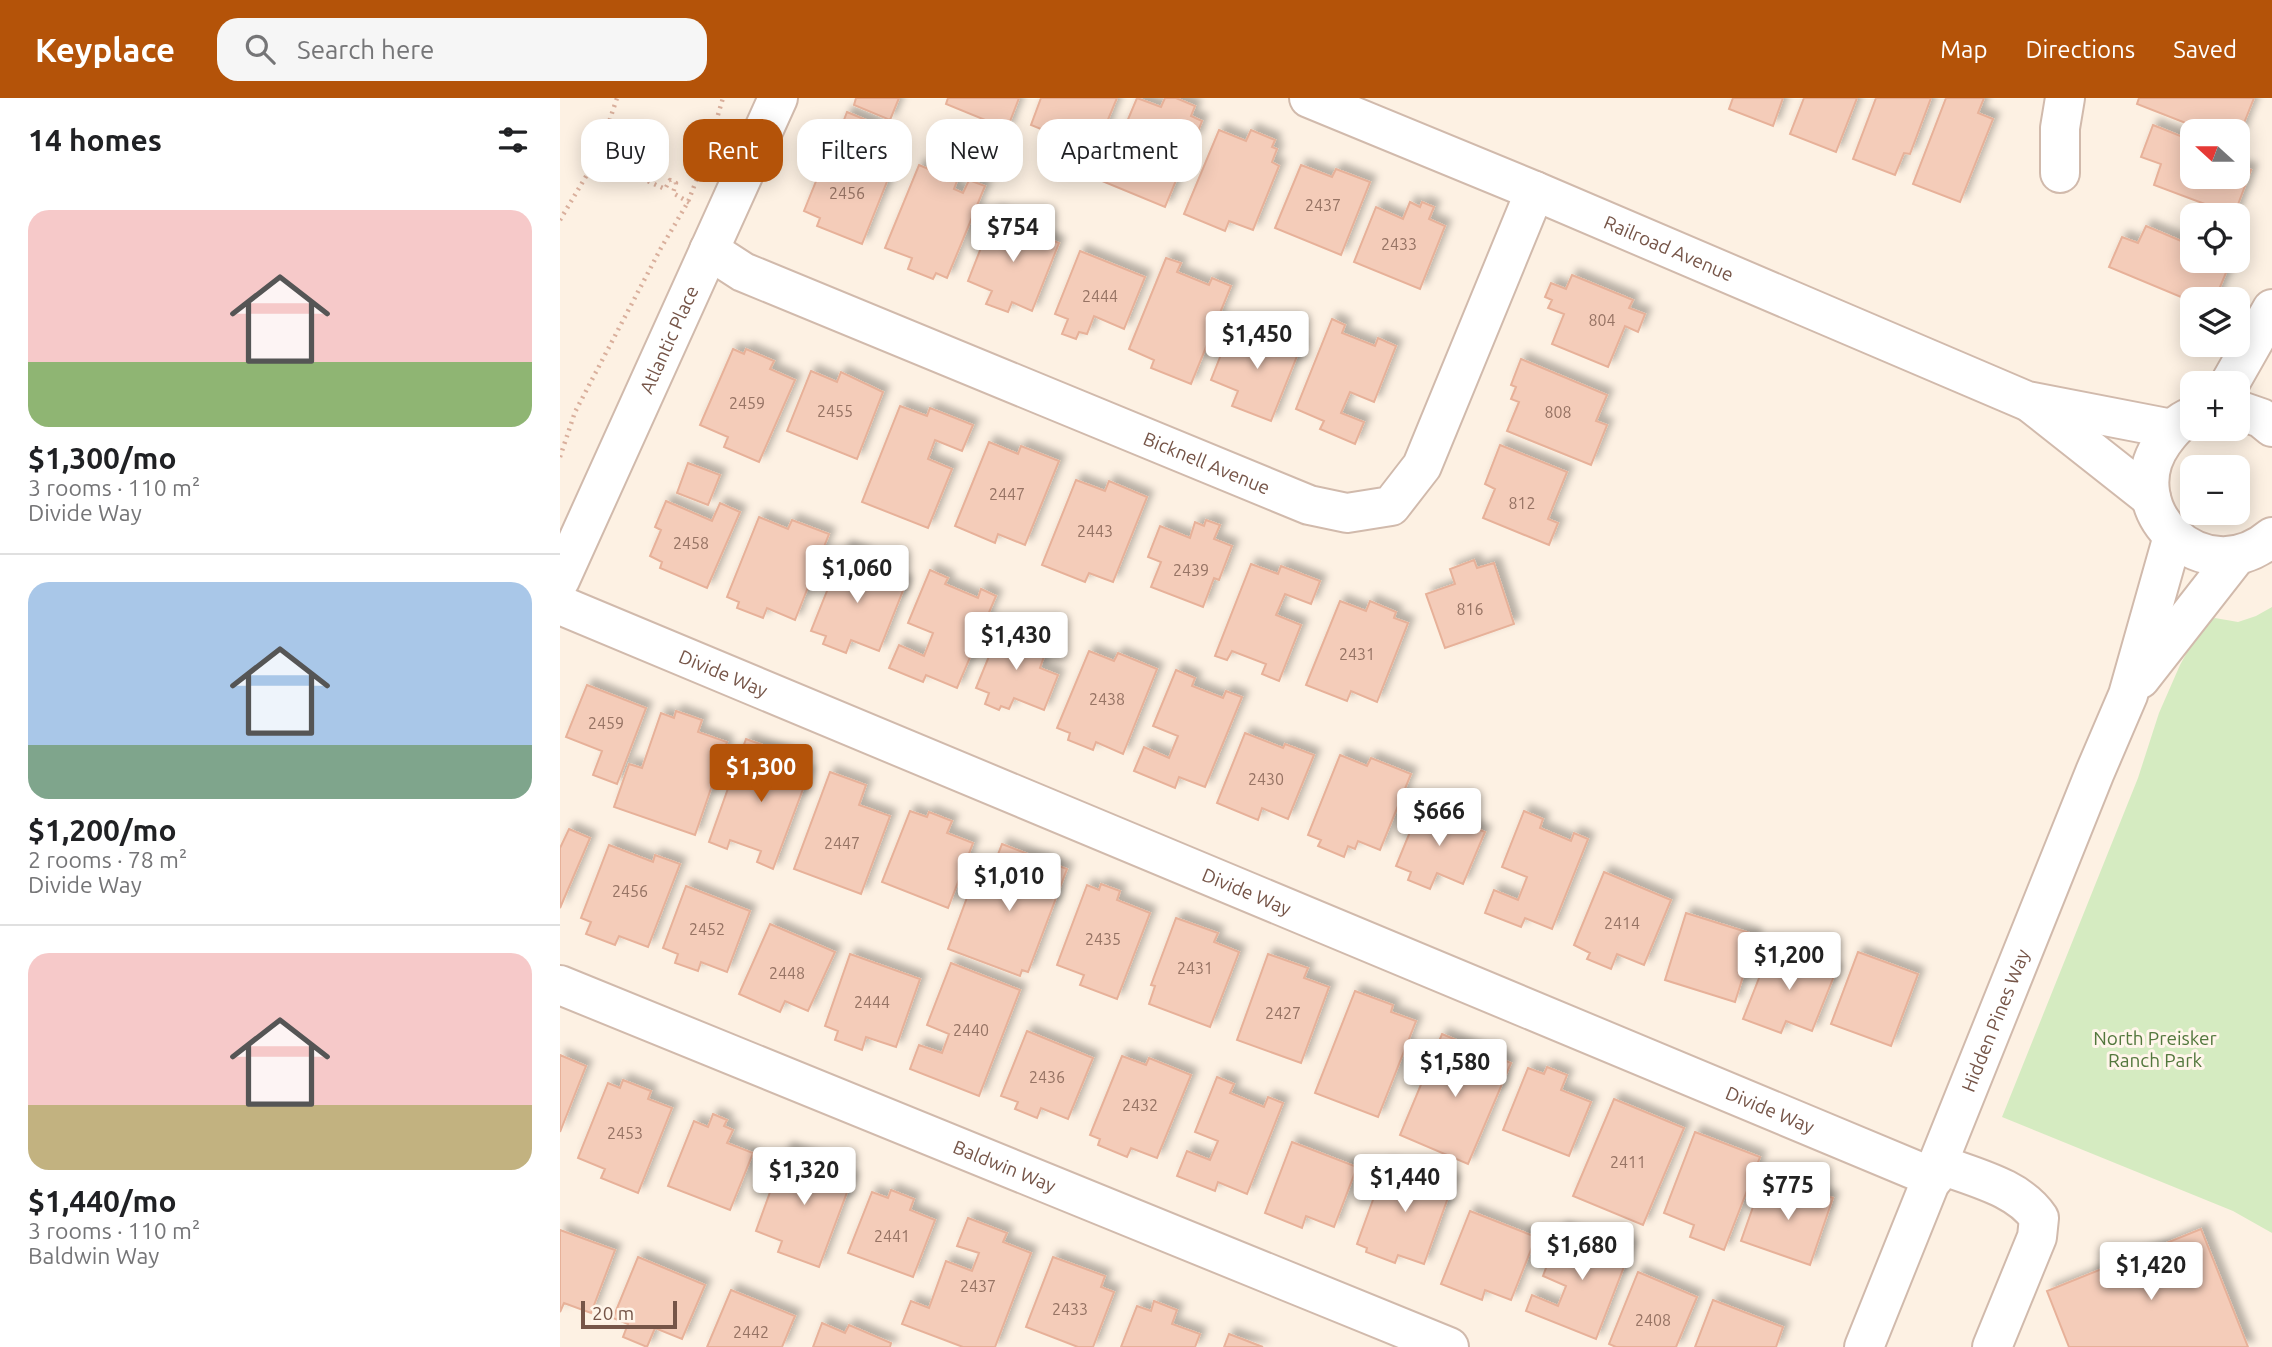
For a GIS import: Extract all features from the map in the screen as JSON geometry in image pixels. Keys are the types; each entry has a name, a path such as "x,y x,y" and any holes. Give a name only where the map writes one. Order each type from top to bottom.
{"street":[{"name":"Atlantic Place","path":"560,580 778,98"},
{"name":"Railroad Avenue","path":"1309,98 1535,191 2027,401 2151,498"},
{"path":"2060,173 2060,128 2065,98"},
{"name":"Bicknell Avenue","path":"709,250 743,272 1309,506 1347,513 1391,506 1422,466 1535,191"},
{"path":"2237,371 2272,309"},
{"name":"Railroad Avenue","path":"2027,401 2180,422"},
{"path":"2250,414 2261,418 2272,427"},
{"path":"2180,425 2158,449 2150,473 2151,498 2159,519 2173,536 2192,550 2214,556 2237,555 2261,546 2272,537"},
{"name":"Hidden Pines Way","path":"1864,1347 2084,798 2128,695 2173,536"},
{"name":"Hidden Pines Way","path":"2128,695 2237,555"},
{"name":"Divide Way","path":"560,606 1936,1171 2012,1194 2031,1206 2039,1218 2037,1237 2000,1341"},
{"name":"Baldwin Way","path":"560,985 1449,1347"}],"path":[{"path":"610,119 617,98"},
{"path":"560,457 575,412 688,202 723,98"},
{"path":"560,220 583,182"},
{"path":"650,182 665,189 669,182"},
{"path":"669,182 676,183 673,193 688,202"}],"green space":[{"name":"North Preisker Ranch Park","path":"2272,607 2272,1233 2233,1211 2002,1117 2138,778 2159,713 2180,665 2203,623 2215,618 2238,622"}],"building":[{"path":"856,98 899,98 890,119 854,105"},
{"path":"948,98 1019,98 1011,119 983,119 946,104"},
{"path":"1041,98 1117,98 1108,119 1037,119 1037,127 1031,125"},
{"path":"1137,98 1161,107 1165,98 1176,98 1195,106 1191,116 1198,119 1128,119"},
{"path":"1733,98 1783,98 1773,126 1729,109"},
{"path":"1804,98 1857,98 1836,152 1790,134"},
{"path":"1876,98 1931,98 1910,154 1904,153 1895,175 1853,159"},
{"path":"1946,98 1984,98 1978,113 1993,119 1960,202 1913,184"},
{"path":"2139,98 2254,98 2246,119 2180,121 2137,104"},
{"path":"847,112 864,119 844,119"},
{"path":"2153,125 2180,136 2180,189 2244,189 2239,203 2202,203 2154,185 2161,164 2141,157"},
{"path":"1219,130 1246,141 1251,130 1275,140 1272,147 1277,149 1272,162 1279,166 1253,230 1229,221 1225,231 1184,214 1197,182 1202,182 1202,171"},
{"path":"919,165 926,168 926,182 957,182 954,189 963,193 968,182 985,186 947,278 936,273 933,279 908,269 912,258 885,248"},
{"path":"1301,165 1332,177 1336,169 1370,182 1341,255 1275,228"},
{"path":"816,182 887,182 862,244 817,226 820,218 804,211"},
{"path":"1104,182 1175,182 1165,207"},
{"path":"1410,202 1420,207 1422,202 1434,207 1429,219 1445,226 1420,289 1354,262 1376,207 1403,219"},
{"path":"995,212 1014,220 1013,225 1059,243 1032,311 1012,302 1008,312 986,304 992,291 968,281"},
{"path":"2146,226 2180,240 2180,273 2226,273 2220,287 2180,287 2180,297 2109,267 2122,237 2138,243"},
{"path":"1080,251 1145,277 1124,329 1094,316 1087,334 1079,332 1076,339 1062,334 1068,319 1055,314"},
{"path":"1166,258 1181,263 1177,272 1209,285 1212,278 1231,286 1191,384 1151,368 1154,360 1129,349"},
{"path":"1572,275 1633,300 1629,308 1645,314 1638,332 1625,326 1608,367 1552,344 1564,314 1548,308 1552,300 1545,297 1551,283 1566,289"},
{"path":"1332,319 1345,325 1342,333 1375,346 1378,338 1396,346 1374,402 1350,392 1341,413 1364,422 1355,444 1320,429 1324,421 1296,409"},
{"path":"1249,326 1301,346 1271,421 1232,406 1238,391 1211,380 1226,342 1241,348"},
{"path":"733,349 744,354 746,349 774,361 770,369 795,380 759,462 724,447 728,437 700,425"},
{"path":"1521,359 1607,395 1596,421 1607,425 1591,465 1507,431 1519,402 1511,399 1516,387 1511,385"},
{"path":"811,371 837,382 841,372 883,392 857,459 787,431"},
{"path":"900,406 927,416 930,408 973,425 962,451 935,440 928,459 952,469 928,528 862,502"},
{"path":"989,442 1018,454 1021,446 1059,461 1025,545 998,534 995,543 955,526"},
{"path":"1500,445 1567,472 1548,519 1558,523 1549,545 1483,518 1495,489 1485,484"},
{"path":"688,463 720,475 708,505 677,493"},
{"path":"1076,480 1105,491 1109,481 1147,497 1113,582 1089,573 1085,582 1042,565"},
{"path":"666,501 712,521 720,503 740,512 707,588 660,568 662,562 650,556 661,530 655,527"},
{"path":"759,517 788,529 792,520 829,534 795,620 767,608 763,618 737,608 739,602 727,597"},
{"path":"1206,520 1220,525 1214,539 1232,546 1219,580 1214,578 1203,607 1151,587 1161,562 1148,557 1160,526 1190,538 1195,522 1204,526"},
{"path":"845,546 865,554 859,569 876,576 878,572 906,583 879,651 851,640 846,653 823,644 826,636 811,631"},
{"path":"1474,560 1477,568 1494,563 1514,624 1445,648 1426,594 1455,584 1450,569"},
{"path":"1251,564 1278,574 1281,566 1320,581 1311,604 1285,594 1276,615 1301,625 1279,681 1262,674 1266,664 1232,651 1227,660 1215,656"},
{"path":"930,570 948,578 945,584 978,598 981,589 996,596 957,688 926,675 923,682 889,668 899,645 924,656 933,633 908,623"},
{"path":"1340,601 1366,611 1370,601 1396,612 1394,618 1408,623 1377,702 1351,691 1347,701 1306,685"},
{"path":"1001,627 1036,640 1035,644 1047,648 1040,668 1058,675 1044,710 1014,698 1009,709 1001,706 999,710 985,704 989,693 976,688"},
{"path":"1089,651 1114,661 1118,653 1157,669 1123,754 1096,742 1093,750 1068,740 1070,733 1057,728"},
{"path":"1176,670 1195,678 1192,686 1223,698 1226,691 1242,697 1205,787 1179,777 1175,788 1134,771 1144,747 1169,758 1178,736 1153,726"},
{"path":"587,685 646,708 617,784 593,775 602,751 566,737"},
{"path":"676,711 702,720 698,732 727,742 695,835 614,807 629,764 642,768 661,713 674,718"},
{"path":"1245,733 1283,748 1285,744 1314,755 1288,819 1262,808 1258,820 1217,803"},
{"path":"746,739 788,754 784,764 809,773 773,869 757,862 761,851 730,840 727,849 709,842 731,780 756,789 762,776 736,766"},
{"path":"1340,755 1367,766 1371,758 1411,774 1380,850 1358,841 1355,849 1348,846 1344,857 1318,846 1321,840 1308,835"},
{"path":"830,772 866,785 859,805 890,816 861,894 794,869"},
{"path":"1421,805 1485,832 1463,884 1437,873 1430,889 1408,880 1411,872 1396,866"},
{"path":"910,811 927,817 929,812 952,821 947,833 973,843 948,908 882,882"},
{"path":"1524,811 1543,819 1540,828 1571,841 1574,833 1588,839 1552,929 1525,918 1521,927 1485,913 1494,890 1518,900 1527,877 1502,867"},
{"path":"569,829 590,838 560,908 560,848"},
{"path":"1002,844 1067,869 1028,972 1022,970 1020,976 948,949 972,884 1006,897 1013,878 992,870"},
{"path":"609,845 653,862 655,855 680,864 648,947 619,936 615,945 586,934 591,922 581,918"},
{"path":"1604,872 1671,900 1644,965 1617,954 1611,969 1587,959 1590,953 1574,945"},
{"path":"1101,884 1120,891 1117,900 1150,913 1117,999 1080,985 1084,975 1057,965 1087,885 1099,890"},
{"path":"686,886 750,911 727,972 701,962 698,971 675,963 678,954 663,948"},
{"path":"1686,913 1756,935 1735,1002 1665,980"},
{"path":"1176,918 1218,933 1214,942 1239,952 1210,1027 1149,1004 1155,986 1151,985"},
{"path":"770,924 835,952 808,1011 785,1001 780,1012 739,994"},
{"path":"1772,945 1836,971 1812,1031 1786,1021 1781,1033 1743,1019"},
{"path":"1858,952 1918,974 1891,1046 1831,1024"},
{"path":"850,954 920,979 896,1047 866,1037 862,1050 835,1040 838,1031 825,1026"},
{"path":"1268,954 1308,968 1304,978 1329,987 1301,1063 1237,1040"},
{"path":"951,963 1020,990 979,1096 910,1069 919,1045 942,1053 949,1034 927,1025"},
{"path":"1355,991 1393,1005 1391,1012 1416,1021 1378,1117 1315,1093"},
{"path":"1027,1031 1093,1058 1068,1119 1041,1108 1037,1118 1015,1109 1018,1102 1001,1096"},
{"path":"1442,1034 1511,1063 1468,1164 1400,1135"},
{"path":"560,1055 586,1066 560,1132"},
{"path":"1122,1056 1146,1065 1149,1058 1191,1075 1157,1158 1131,1148 1127,1157 1098,1145 1100,1139 1090,1135"},
{"path":"1547,1067 1567,1075 1561,1090 1591,1102 1569,1156 1503,1130 1528,1068 1544,1074"},
{"path":"1217,1077 1234,1084 1230,1093 1264,1107 1268,1097 1283,1103 1247,1194 1218,1182 1215,1191 1177,1176 1187,1151 1210,1160 1218,1141 1195,1132"},
{"path":"623,1080 651,1091 648,1099 672,1108 638,1193 601,1178 605,1169 578,1158 608,1083 620,1088"},
{"path":"1614,1099 1684,1128 1643,1225 1573,1196"},
{"path":"713,1114 727,1120 724,1126 733,1130 727,1143 753,1153 730,1210 668,1186 694,1121 708,1127"},
{"path":"1695,1132 1760,1157 1724,1250 1690,1237 1694,1225 1664,1213"},
{"path":"1292,1142 1357,1167 1334,1227 1306,1216 1302,1228 1265,1213"},
{"path":"786,1148 828,1163 825,1169 852,1179 819,1267 778,1252 782,1241 756,1231"},
{"path":"1386,1164 1412,1174 1415,1167 1454,1181 1424,1264 1398,1255 1395,1263 1366,1252 1367,1248 1357,1244"},
{"path":"1790,1184 1833,1198 1810,1265 1741,1241 1760,1187 1785,1196"},
{"path":"891,1190 914,1199 910,1210 935,1220 913,1277 848,1253 872,1192 888,1198"},
{"path":"1470,1211 1536,1237 1511,1300 1485,1290 1482,1300 1441,1284"},
{"path":"968,1218 1007,1233 1003,1242 1031,1253 995,1347 963,1347 902,1324 911,1301 929,1308 946,1261 972,1271 979,1253 957,1246"},
{"path":"1561,1228 1610,1247 1613,1239 1632,1246 1596,1339 1526,1311 1532,1295 1558,1306 1566,1286 1543,1276"},
{"path":"2201,1229 2248,1347 2069,1347 2047,1291"},
{"path":"560,1230 615,1250 591,1313 564,1303 560,1312"},
{"path":"638,1257 705,1285 682,1339 655,1328 647,1347 623,1337 628,1324 613,1318"},
{"path":"1053,1257 1105,1276 1101,1287 1114,1292 1093,1347 1078,1347 1026,1327"},
{"path":"1638,1272 1697,1297 1676,1347 1616,1347 1609,1344"},
{"path":"731,1290 795,1316 782,1347 707,1347"},
{"path":"1713,1300 1783,1327 1776,1347 1695,1347"},
{"path":"1154,1301 1177,1310 1172,1324 1200,1334 1195,1347 1121,1347 1137,1306 1151,1311"},
{"path":"822,1323 845,1333 849,1325 891,1343 890,1347 813,1347"},
{"path":"1229,1334 1263,1347 1224,1347"}]}
